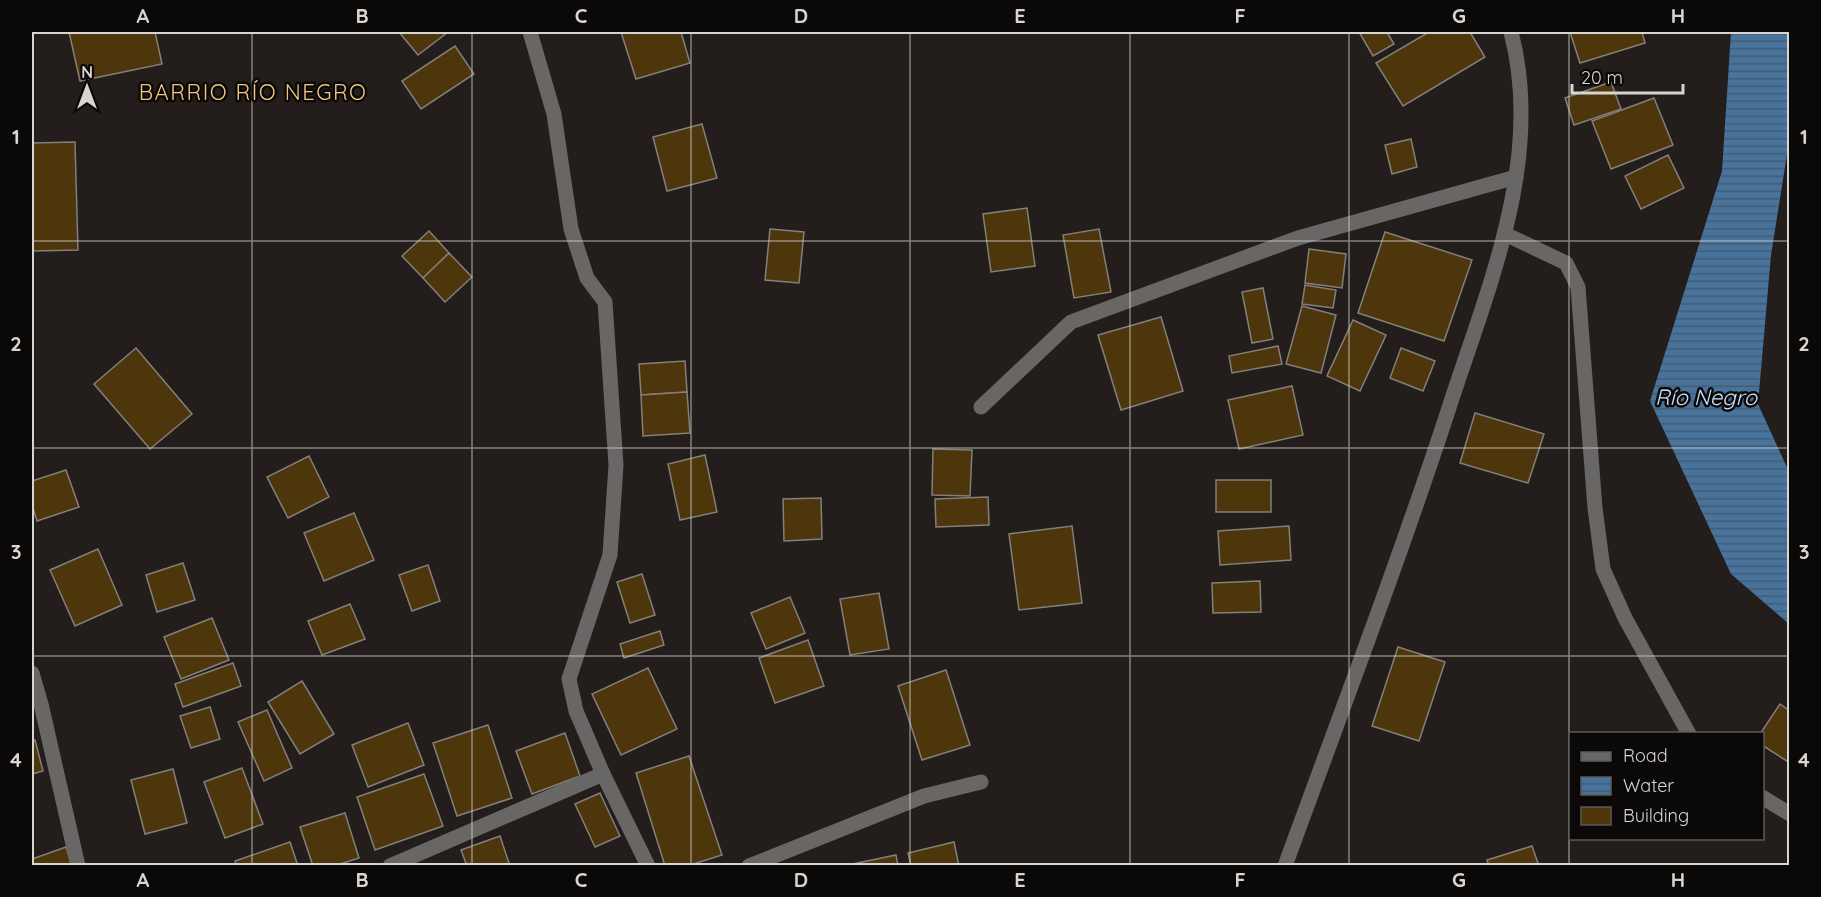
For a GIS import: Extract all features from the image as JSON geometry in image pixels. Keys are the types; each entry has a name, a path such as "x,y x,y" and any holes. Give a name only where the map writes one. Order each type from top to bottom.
{"street":[{"path":"530,32 554,114 571,229 587,279 605,302 616,465 610,555 569,679 576,711 603,774 648,866"},
{"path":"1285,866 1406,539 1505,234 1516,177 1522,114 1516,51 1511,32"},
{"path":"981,407 1071,322 1298,238 1516,177"},
{"path":"1505,234 1566,263 1578,287 1595,508 1603,569 1625,618 1688,732"},
{"path":"32,673 78,866"},
{"path":"390,866 603,774"},
{"path":"748,866 924,796 981,782"},
{"path":"1764,798 1790,814"}],"water":[{"name":"Río Negro","path":"1731,32 1789,32 1789,142 1771,255 1758,404 1789,472 1789,624 1731,574 1650,401 1722,171"}],"building":[{"path":"69,32 155,32 162,64 80,81"},
{"path":"399,32 448,32 418,55"},
{"path":"621,32 681,32 690,63 636,79"},
{"path":"1359,32 1387,32 1394,44 1373,56"},
{"path":"1429,32 1470,32 1485,57 1403,106 1376,63"},
{"path":"1570,32 1642,32 1645,43 1580,63"},
{"path":"455,46 474,74 421,109 402,81"},
{"path":"1611,82 1621,109 1574,125 1565,98"},
{"path":"1654,98 1673,145 1611,169 1592,121"},
{"path":"702,124 717,178 667,191 653,137"},
{"path":"1411,139 1417,167 1392,174 1385,145"},
{"path":"75,142 78,250 33,251 32,143"},
{"path":"1668,155 1684,188 1641,209 1625,176"},
{"path":"1027,208 1035,266 991,272 983,214"},
{"path":"770,229 804,232 799,283 765,280"},
{"path":"1099,229 1111,292 1074,298 1063,235"},
{"path":"429,231 449,253 423,278 402,256"},
{"path":"1385,232 1472,260 1444,341 1358,313"},
{"path":"1309,249 1346,254 1342,288 1305,283"},
{"path":"449,253 472,277 445,302 423,278"},
{"path":"1305,285 1336,290 1333,308 1302,304"},
{"path":"1263,288 1273,339 1252,343 1242,292"},
{"path":"1302,306 1336,315 1321,373 1286,364"},
{"path":"1161,317 1183,391 1121,410 1098,335"},
{"path":"1353,320 1386,335 1360,391 1327,376"},
{"path":"1278,346 1282,364 1232,373 1229,356"},
{"path":"136,348 192,414 150,449 94,384"},
{"path":"1401,348 1435,361 1423,391 1390,378"},
{"path":"685,361 687,392 641,395 639,364"},
{"path":"1292,386 1303,435 1239,449 1228,400"},
{"path":"687,392 690,433 643,436 641,395"},
{"path":"1475,413 1544,434 1528,483 1460,463"},
{"path":"933,449 972,450 970,496 932,495"},
{"path":"705,455 717,512 680,520 668,464"},
{"path":"309,456 329,497 288,518 267,477"},
{"path":"66,470 79,507 37,521 32,505 32,481"},
{"path":"1216,480 1271,480 1271,512 1216,512"},
{"path":"988,497 989,525 936,527 935,499"},
{"path":"821,498 822,539 784,541 783,499"},
{"path":"354,513 374,560 324,581 304,533"},
{"path":"1072,526 1082,603 1019,610 1009,534"},
{"path":"1289,526 1291,560 1220,565 1218,531"},
{"path":"98,549 122,605 75,626 50,570"},
{"path":"183,563 195,600 157,612 146,575"},
{"path":"428,565 440,601 412,611 399,575"},
{"path":"642,574 655,615 630,623 617,582"},
{"path":"1260,581 1261,612 1213,613 1212,583"},
{"path":"879,593 889,649 850,655 840,599"},
{"path":"790,597 805,633 766,649 751,613"},
{"path":"350,604 365,639 322,655 308,621"},
{"path":"212,618 229,660 181,679 164,637"},
{"path":"660,631 664,645 624,658 620,644"},
{"path":"808,640 824,686 775,703 759,658"},
{"path":"1398,647 1445,662 1419,741 1372,726"},
{"path":"233,663 241,686 183,707 175,684"},
{"path":"648,668 677,729 621,755 592,694"},
{"path":"946,670 970,745 922,760 898,686"},
{"path":"302,681 334,734 300,754 268,702"},
{"path":"1780,704 1790,711 1790,763 1764,746 1764,732 1761,732"},
{"path":"210,707 220,739 191,748 180,716"},
{"path":"267,710 292,768 264,781 238,722"},
{"path":"408,723 424,765 368,787 352,745"},
{"path":"488,725 512,798 457,816 433,743"},
{"path":"565,733 580,776 532,794 516,751"},
{"path":"35,740 43,771 32,774 32,741"},
{"path":"689,756 722,855 687,866 665,866 636,773"},
{"path":"242,768 263,824 225,838 204,782"},
{"path":"173,769 187,823 145,834 131,780"},
{"path":"424,774 443,826 375,850 357,797"},
{"path":"600,793 620,836 595,847 575,804"},
{"path":"345,813 359,858 334,866 313,866 300,827"},
{"path":"500,836 510,866 467,866 461,850"},
{"path":"290,842 298,866 236,866 235,861"},
{"path":"954,842 959,866 911,866 908,853"},
{"path":"1532,846 1539,866 1489,866 1487,860"},
{"path":"66,847 72,866 32,866 32,859"},
{"path":"896,855 898,866 843,866"}],"district":[{"name":"BARRIO RÍO NEGRO","path":"253,92"}]}
